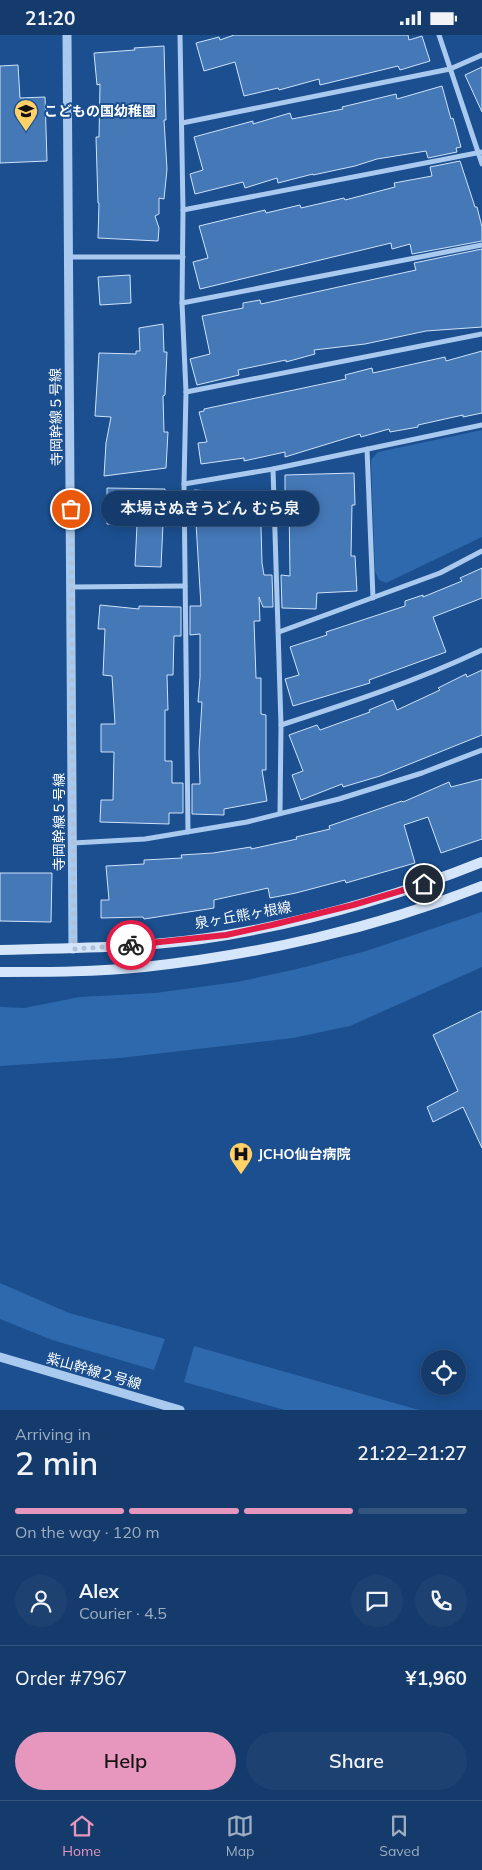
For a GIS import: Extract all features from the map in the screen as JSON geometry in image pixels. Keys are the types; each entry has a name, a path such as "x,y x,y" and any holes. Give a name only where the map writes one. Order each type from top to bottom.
{"main road":[{"name":"泉ヶ丘熊ヶ根線","path":"0,949 74,949 156,943 226,935 279,924 406,890 482,862"},
{"path":"0,973 80,971 135,967 226,955 301,940 380,921 482,886"}],"street":[{"name":"寺岡幹線５号線","path":"67,35 74,949"},
{"path":"180,35 183,210 182,303 186,391 184,484 188,832"},
{"path":"439,35 480,153 482,164"},
{"path":"182,123 450,69 482,55"},
{"path":"183,210 480,153"},
{"path":"182,303 482,245"},
{"path":"68,257 182,257"},
{"path":"186,391 482,334"},
{"path":"184,484 274,469 482,425"},
{"path":"367,449 373,598"},
{"path":"274,469 281,725 280,813"},
{"path":"279,632 440,573 482,551"},
{"path":"72,587 185,587"},
{"path":"281,725 350,703 441,670 482,650"},
{"path":"73,843 145,839 247,822 339,799 422,773 482,750"},
{"name":"紫山幹線２号線","path":"0,1357 180,1410"}],"shaded area":[{"path":"482,430 482,537 386,583 379,580 375,571 371,460 378,452"},
{"path":"482,912 482,967 350,1026 293,1038 120,1058 0,1066 0,1007 24,1008 80,997 155,993 237,982 366,951"},
{"path":"0,1283 69,1313 165,1339 154,1370 52,1340 0,1319"},
{"path":"194,1346 419,1410 285,1410 184,1382"}],"building":[{"path":"234,35 408,35 409,40 422,36 430,61 400,70 398,66 320,85 319,79 279,90 278,88 244,96 235,62 204,71 196,43 219,37 220,40"},
{"path":"164,46 166,120 164,120 167,169 164,199 159,198 159,214 155,216 159,228 158,241 98,238 99,203 96,137 99,137 100,84 97,85 94,53"},
{"path":"18,65 20,98 45,97 47,161 0,163 0,66"},
{"path":"482,67 482,112 465,75"},
{"path":"442,86 461,147 456,148 457,152 428,158 426,151 377,159 355,166 278,183 277,178 245,188 243,182 195,194 190,174 203,170 194,137 253,121 253,124 290,113 292,119 343,109 342,107 396,94 397,99"},
{"path":"460,161 475,207 477,207 482,227 482,241 412,254 410,244 392,249 391,243 200,289 193,262 208,258 199,226 265,210 266,213 300,205 301,208 344,198 345,200 395,187 394,183 432,176 430,167"},
{"path":"482,249 482,327 426,331 365,344 314,350 315,354 286,362 286,360 238,370 239,375 197,385 190,359 210,354 202,316 243,308 243,303 260,300 261,304 416,270 414,263"},
{"path":"130,275 131,303 100,305 98,277"},
{"path":"163,324 164,352 167,352 165,395 163,396 164,432 168,432 166,468 104,476 106,443 111,417 95,416 99,353 136,354 136,351 140,351 139,328"},
{"path":"482,351 482,413 463,417 463,415 390,432 389,429 361,437 360,434 285,457 285,452 244,461 244,458 201,464 198,443 207,442 199,412 204,411 204,409 346,379 345,375 372,368 373,373 445,357 446,361"},
{"path":"354,473 355,505 352,505 351,556 355,556 357,591 317,593 316,609 282,608 281,575 290,576 289,501 285,501 285,475"},
{"path":"107,488 165,489 164,496 180,496 180,523 163,524 161,567 135,566 137,525 107,524"},
{"path":"194,490 226,492 260,491 262,563 264,575 272,575 273,607 263,607 259,597 260,621 254,621 256,678 261,678 261,714 266,715 266,770 262,770 267,801 224,809 224,815 192,814 192,784 200,784 199,751 202,702 198,702 200,634 190,635 190,606 201,606 196,523 189,523 189,496 194,496"},
{"path":"482,568 482,598 433,617 446,652 369,680 370,683 293,706 285,679 299,675 290,647 327,635 326,632 405,606 405,601 423,595 423,597 462,581 460,578"},
{"path":"100,605 139,609 139,606 181,607 181,636 174,636 173,675 167,675 168,710 165,710 165,761 172,761 172,783 183,783 183,813 169,813 169,824 100,822 101,800 113,800 114,752 101,752 101,724 115,724 112,676 103,675 105,629 98,629"},
{"path":"482,670 482,735 380,776 343,787 342,784 301,800 292,775 303,771 289,735 317,725 320,730 370,712 369,710 393,700 397,710 440,690 438,688 466,674 467,677"},
{"path":"482,779 482,839 441,853 428,817 404,825 415,863 346,883 345,880 270,898 268,888 214,900 214,908 144,919 143,917 101,918 101,900 109,900 106,866 144,864 144,860 182,858 181,855 213,853 251,847 251,849 297,839 296,837 330,829 329,826 403,802 449,782 451,787"},
{"path":"0,873 52,873 51,922 0,921"},
{"path":"482,1011 482,1148 463,1107 433,1122 427,1107 458,1091 433,1035"}],"way so far":[{"path":"71,509 74,949 131,945"}],"place":[{"name":"こどもの国幼稚園","path":"26,132"},
{"name":"本場さぬきうどん むら泉","path":"71,509"},
{"name":"JCHO仙台病院","path":"241,1175"}],"route":[{"path":"131,945 226,935 287,922 424,884"}]}
